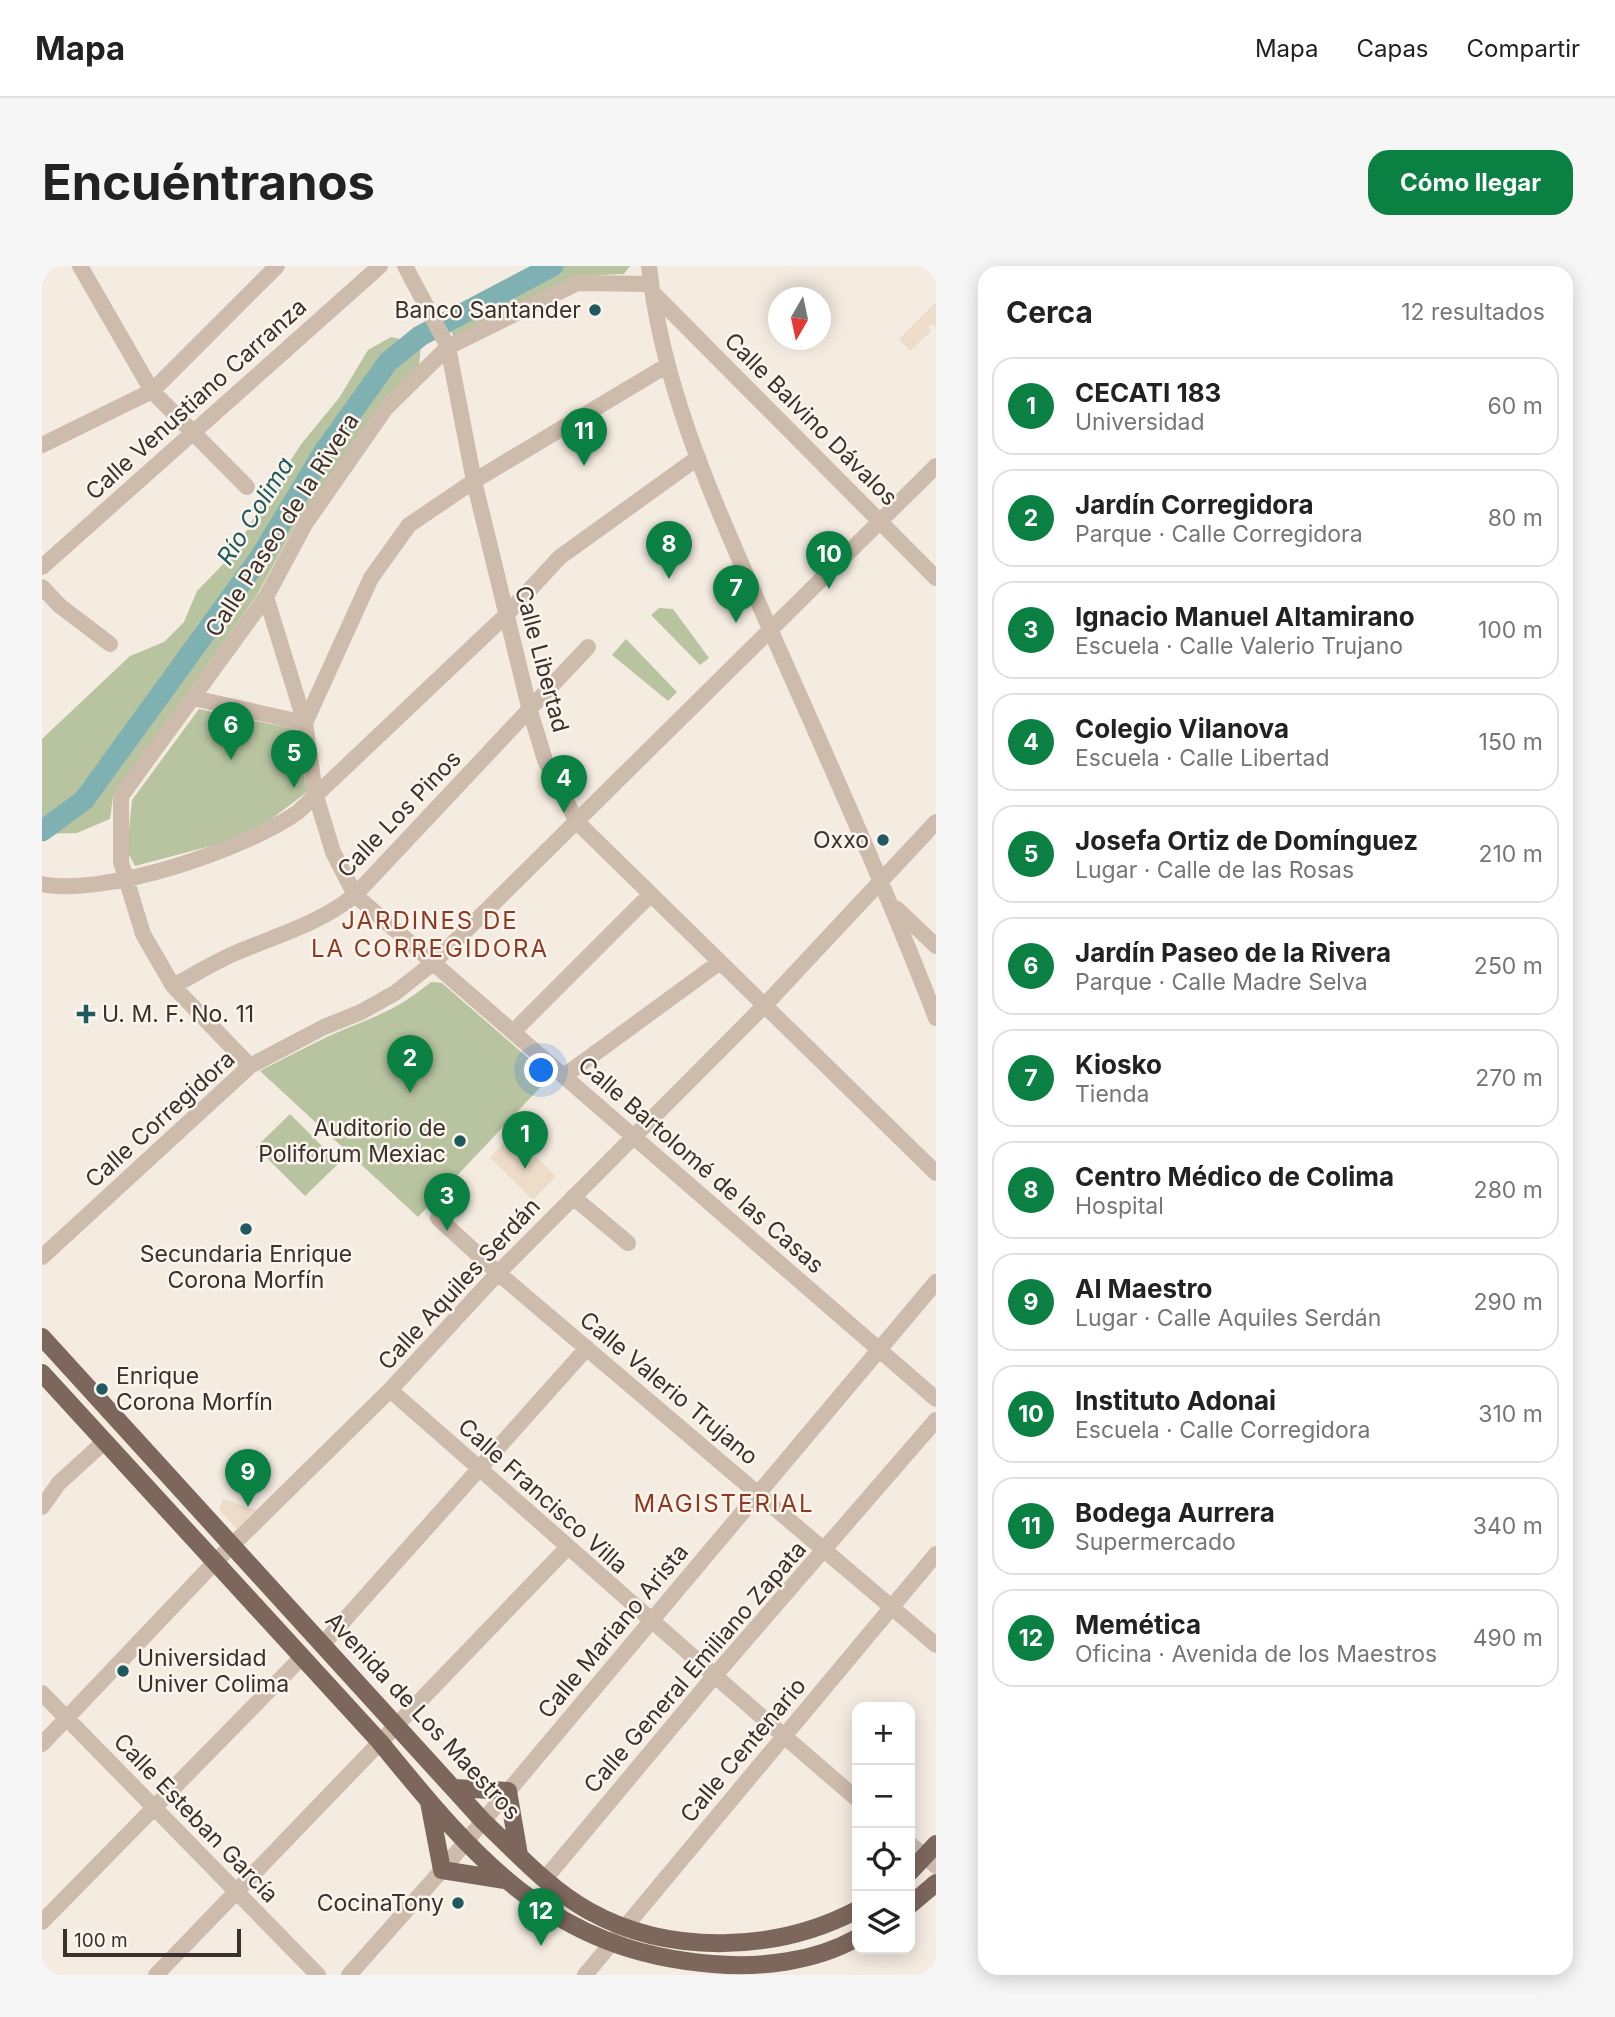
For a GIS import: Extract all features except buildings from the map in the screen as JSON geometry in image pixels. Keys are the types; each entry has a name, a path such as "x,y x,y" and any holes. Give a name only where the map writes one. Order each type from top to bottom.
{"main road":[{"name":"Avenida de Los Maestros","path":"42,1338 233,1544 483,1821 544,1880 591,1912 626,1926 663,1936 743,1943 783,1938 831,1924 852,1913"},
{"path":"42,1373 103,1443 380,1742 429,1802 505,1880 557,1918 611,1944 674,1961 740,1966 777,1963 812,1955 852,1940"},
{"path":"454,1788 508,1791 519,1855"},
{"path":"429,1802 442,1870 505,1880"},
{"path":"915,1869 933,1856"},
{"path":"915,1901 936,1883"}],"street":[{"path":"80,266 152,391 247,487"},
{"path":"42,445 152,391 277,266"},
{"name":"Calle Venustiano Carranza","path":"42,567 380,266"},
{"name":"Calle Libertad","path":"405,266 448,347 474,481 530,711 545,760 577,822 936,1173"},
{"path":"651,279 666,366 696,459 893,906 936,1018"},
{"name":"Calle Paseo de la Rivera","path":"250,1066 173,986 143,934 121,862 121,796 266,597 305,524 386,408 448,347 577,283 651,279"},
{"name":"Calle Balvino Dávalos","path":"651,279 936,578"},
{"path":"193,698 305,723 371,578 409,525 474,481 666,366"},
{"path":"42,884 58,888 125,880 274,829 298,812 505,615 560,556 696,459"},
{"name":"Calle Corregidora","path":"42,1257 250,1066 324,1027 362,1012 395,993 433,963 936,467"},
{"path":"42,587 60,606 110,644"},
{"name":"Calle Bartolomé de las Casas","path":"266,597 305,723 315,793 333,852 355,895 936,1399"},
{"name":"Calle Los Pinos","path":"173,986 230,955 292,932 337,909 355,895 588,647"},
{"name":"Calle Aquiles Serdán","path":"42,1744 215,1562 390,1390 498,1273 765,1005 936,821"},
{"path":"513,1032 651,894"},
{"path":"893,906 936,946"},
{"path":"564,1076 720,962"},
{"path":"573,1197 628,1243"},
{"name":"Calle Valerio Trujano","path":"438,1218 498,1273 936,1645"},
{"name":"Calle Mariano Arista","path":"349,1975 442,1870 936,1282"},
{"path":"323,1644 587,1348"},
{"name":"Calle Francisco Villa","path":"390,1390 650,1622 716,1674 852,1795"},
{"name":"Calle General Emiliano Zapata","path":"544,1880 716,1674 936,1420"},
{"path":"42,1507 59,1483 103,1443"},
{"path":"42,1490 59,1483"},
{"path":"156,1975 567,1548"},
{"name":"Calle Centenario","path":"585,1975 936,1554"},
{"path":"42,1922 301,1658"},
{"name":"Calle Esteban García","path":"42,1693 318,1975"},
{"path":"915,1847 933,1856"}],"green space":[{"path":"562,266 630,266 624,274 578,276 454,337 448,326 462,317 492,307 506,294 524,289"},
{"path":"391,337 421,344 419,366 385,398 295,525 257,595 113,796 110,819 77,833 42,834 42,739 130,656 164,642 184,622 197,591 235,552 258,510 302,443 339,398 368,350"},
{"path":"659,608 673,609 709,658 700,665 651,615"},
{"path":"626,639 677,692 668,701 612,655"},
{"path":"199,709 295,729 307,792 266,823 218,844 135,866 127,851 132,800"},
{"path":"431,982 442,983 550,1077 418,1217 260,1071 393,1008"},
{"path":"290,1114 339,1163 305,1196 256,1147"}],"shaded area":[{"path":"936,302 936,328 931,324 928,327 931,331 910,351 899,339"},
{"path":"512,1134 556,1176 533,1200 490,1158"},
{"path":"223,1499 256,1510 237,1529 219,1510"}],"waterway":[{"name":"Río Colima","path":"42,831 84,800 261,556 325,450 388,362 420,336 553,266"}],"place":[{"name":"Banco Santander","path":"595,310"},
{"name":"Bodega Aurrera","path":"584,466"},
{"name":"Centro Médico de Colima","path":"669,579"},
{"name":"Instituto Adonai","path":"829,589"},
{"name":"Kiosko","path":"736,623"},
{"name":"Jardín Paseo de la Rivera","path":"231,760"},
{"name":"Josefa Ortiz de Domínguez","path":"294,788"},
{"name":"Colegio Vilanova","path":"564,813"},
{"name":"Oxxo","path":"883,840"},
{"name":"U. M. F. No. 11","path":"86,1014"},
{"name":"Jardín Corregidora","path":"410,1093"},
{"name":"Auditorio de Poliforum Mexiac","path":"460,1141"},
{"name":"CECATI 183","path":"525,1169"},
{"name":"Secundaria Enrique Corona Morfín","path":"246,1229"},
{"name":"Ignacio Manuel Altamirano","path":"447,1231"},
{"name":"Enrique Corona Morfín","path":"102,1389"},
{"name":"Al Maestro","path":"248,1507"},
{"name":"Universidad Univer Colima","path":"123,1671"},
{"name":"CocinaTony","path":"458,1903"},
{"name":"Memética","path":"541,1946"}],"district":[{"name":"JARDINES DE LA CORREGIDORA","path":"430,934"},
{"name":"MAGISTERIAL","path":"724,1503"}]}
